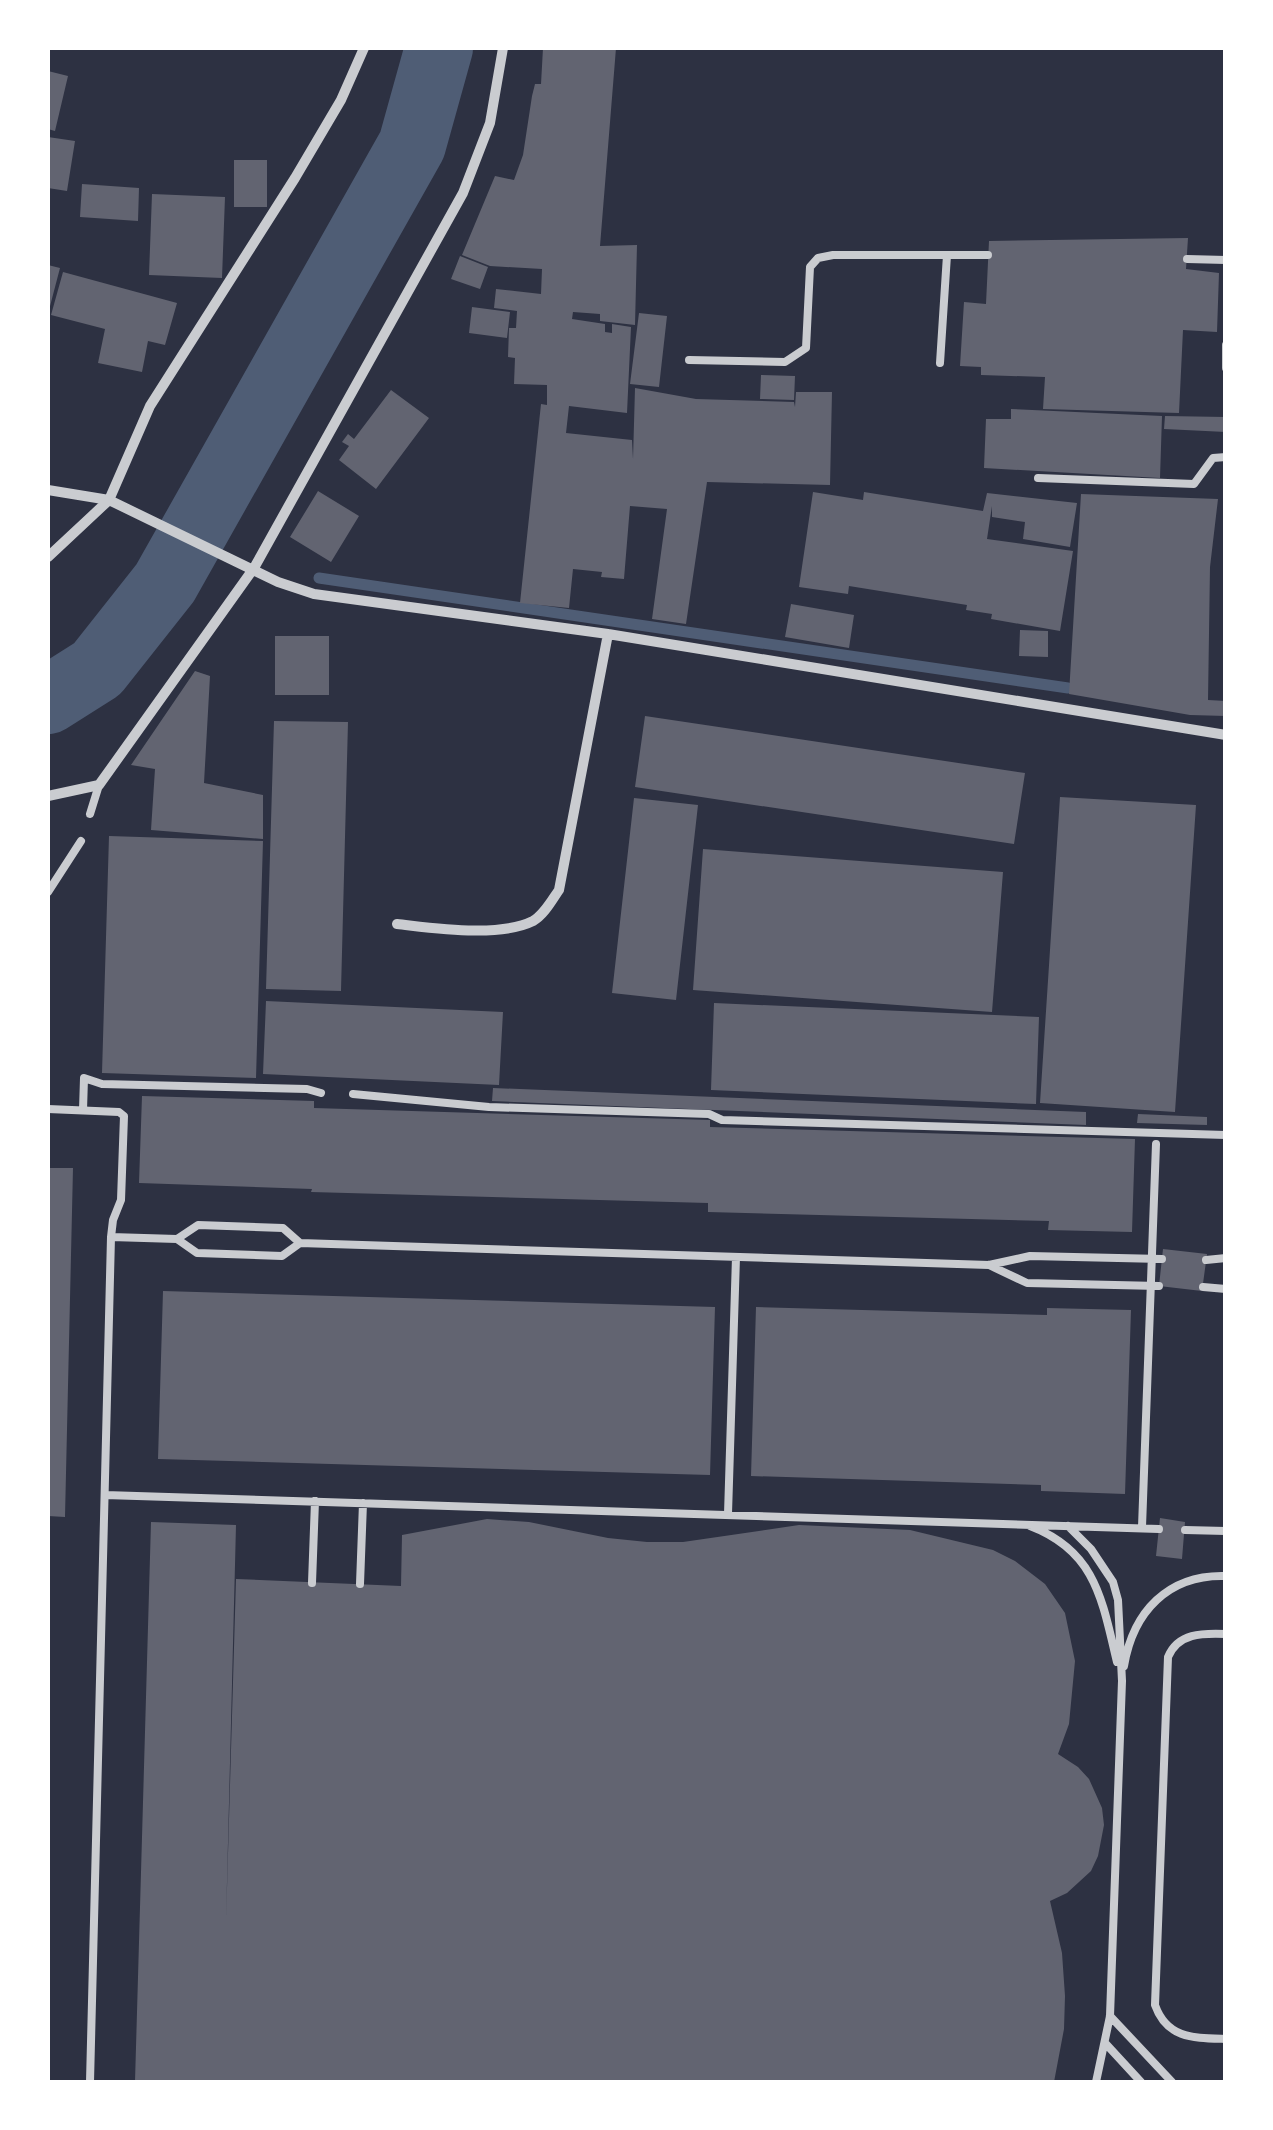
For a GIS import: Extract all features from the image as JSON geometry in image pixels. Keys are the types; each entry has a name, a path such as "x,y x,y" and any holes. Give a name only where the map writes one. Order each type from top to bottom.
{"street":[{"path":"48,557 109,500 150,406 295,178 341,100 364,48"},
{"path":"48,796 99,785 254,568 463,193 490,123 503,48"},
{"path":"48,490 109,500 278,582 314,594 608,634 1226,736"},
{"path":"397,924 463,931 500,928 534,920 549,905 559,890 608,634"}],"lane":[{"path":"940,363 946,254"},
{"path":"690,360 785,362 796,356 806,348 810,267 818,258 988,254"},
{"path":"1187,259 1226,260"},
{"path":"1226,345 1226,368"},
{"path":"1038,478 1194,484 1212,459 1226,457"},
{"path":"90,814 99,785"},
{"path":"48,892 81,841"},
{"path":"83,1110 84,1078 102,1084 242,1082 321,1094"},
{"path":"352,1094 489,1107 709,1114 722,1120 1226,1135"},
{"path":"48,1110 119,1112 124,1116 121,1200 111,1237 90,2082"},
{"path":"1142,1527 1158,1259 1156,1144"},
{"path":"177,1239 198,1226 284,1228 300,1243"},
{"path":"111,1237 177,1239 197,1253 282,1256 300,1243 989,1265 1030,1256 1158,1259"},
{"path":"728,1514 736,1257"},
{"path":"1206,1260 1226,1258"},
{"path":"989,1265 1027,1283 1156,1286"},
{"path":"1203,1287 1226,1289"},
{"path":"105,1494 1159,1528"},
{"path":"312,1582 315,1502"},
{"path":"360,1584 363,1503"},
{"path":"1023,1524 1067,1545 1090,1572 1122,1681"},
{"path":"1066,1525 1091,1549 1112,1582 1118,1600 1122,1681 1110,2016 1096,2082"},
{"path":"1185,1530 1226,1531"},
{"path":"1122,1681 1131,1635 1138,1620 1154,1603 1196,1578 1226,1576"},
{"path":"1226,1634 1198,1634 1184,1639 1172,1647 1168,1658 1155,2005 1159,2017 1182,2036 1226,2039"},
{"path":"1110,2016 1172,2082"},
{"path":"1106,2044 1141,2082"}],"building":[{"path":"543,48 616,48 600,246 637,245 635,325 600,321 600,314 573,312 572,319 605,324 605,332 612,333 612,324 631,327 627,413 569,406 566,433 632,440 633,459 635,388 696,399 794,402 795,407 796,392 832,392 830,485 707,482 686,624 652,619 667,509 630,506 624,579 573,569 569,608 520,603 541,404 547,405 547,385 514,384 515,358 508,357 509,328 516,328 517,311 494,308 496,289 541,294 542,269 490,266 462,255 495,176 514,180 523,155 535,84 541,84"},
{"path":"48,71 68,76 55,131 48,129"},
{"path":"48,137 75,141 67,191 48,188"},
{"path":"234,160 267,160 267,207 234,207"},
{"path":"82,184 139,188 138,221 80,217"},
{"path":"152,194 225,197 222,278 149,275"},
{"path":"1188,238 1186,269 1219,273 1217,332 1183,330 1179,413 1043,409 1045,377 981,375 981,367 960,366 964,302 986,304 989,241"},
{"path":"460,256 488,267 480,289 451,279"},
{"path":"48,265 60,268 49,310 48,310"},
{"path":"63,272 177,303 165,345 148,341 142,372 98,363 105,329 51,315"},
{"path":"472,307 510,312 507,338 469,333"},
{"path":"639,313 667,316 659,387 630,384"},
{"path":"761,375 795,376 794,400 760,399"},
{"path":"391,390 429,418 376,489 339,460 349,446 342,442 348,434 354,439"},
{"path":"1011,409 1162,416 1160,478 984,468 986,419 1011,419"},
{"path":"1165,416 1226,417 1226,432 1164,429"},
{"path":"318,491 359,516 331,562 290,537"},
{"path":"813,492 863,500 864,492 983,511 987,493 1077,503 1070,547 1023,539 1025,522 992,517 992,506 987,539 1073,551 1060,631 991,619 992,614 966,610 967,605 849,586 848,594 799,587"},
{"path":"1081,494 1218,499 1210,567 1208,700 1226,701 1226,716 1190,715 1069,694"},
{"path":"791,604 854,615 849,648 785,637"},
{"path":"1020,630 1048,631 1048,657 1019,656"},
{"path":"275,636 329,636 329,695 275,695"},
{"path":"195,671 210,676 204,783 263,795 263,839 151,830 155,769 131,765"},
{"path":"645,716 1025,773 1014,844 635,787"},
{"path":"274,721 348,722 341,991 266,989"},
{"path":"1060,797 1196,805 1175,1112 1040,1103"},
{"path":"634,798 698,805 676,1000 612,993"},
{"path":"109,836 263,841 256,1078 102,1073"},
{"path":"703,849 1003,872 992,1012 693,990"},
{"path":"266,1001 503,1012 499,1085 263,1074"},
{"path":"714,1003 1039,1017 1036,1104 711,1090"},
{"path":"493,1088 1086,1112 1086,1125 492,1101"},
{"path":"142,1096 314,1101 314,1108 710,1120 710,1127 1135,1139 1132,1232 1048,1230 1049,1221 708,1212 708,1203 139,1183"},
{"path":"1138,1114 1207,1117 1207,1125 1137,1123"},
{"path":"49,1168 73,1168 65,1517 48,1516"},
{"path":"1163,1249 1207,1254 1202,1291 1159,1286"},
{"path":"163,1291 715,1307 710,1475 158,1459"},
{"path":"756,1307 1047,1315 1047,1308 1131,1310 1125,1494 1041,1491 1041,1485 751,1476"},
{"path":"1160,1518 1185,1522 1182,1559 1156,1556"},
{"path":"487,1519 529,1522 647,1542 683,1542 799,1525 910,1530 993,1550 1045,1584 1065,1613 1075,1661 1069,1724 1058,1754 1089,1779 1102,1808 1104,1825 1091,1871 1067,1893 1050,1901 1062,1953 1065,1996 1064,2029 1054,2082 135,2082 151,1522 236,1525 226,1922 236,1579 401,1586 402,1535"}],"waterway":[{"path":"48,700 97,669 165,583 412,145 439,48"},
{"path":"319,578 1068,688"}]}
